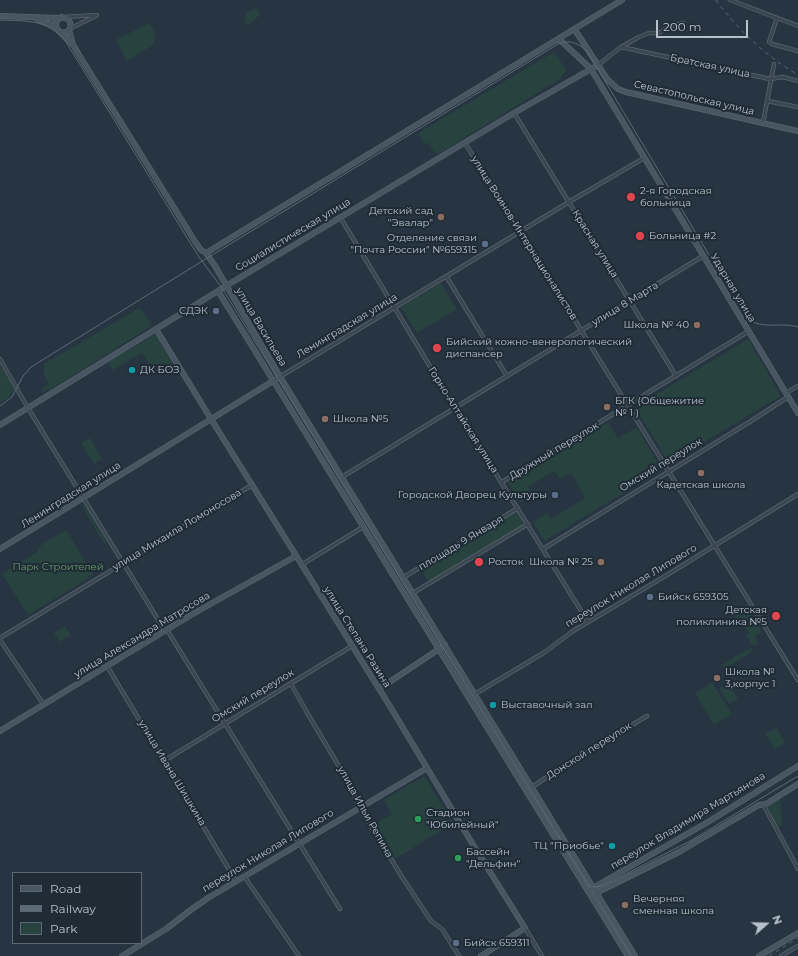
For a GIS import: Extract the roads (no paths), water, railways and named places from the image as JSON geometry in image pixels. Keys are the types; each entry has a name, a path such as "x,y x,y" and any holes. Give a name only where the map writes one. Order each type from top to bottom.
{"street":[{"path":"206,253 575,30 622,0"},
{"path":"730,0 798,26"},
{"path":"0,16 59,18 97,15 65,33 60,32"},
{"path":"65,17 70,20 70,29 74,46"},
{"path":"35,18 56,27 74,46"},
{"path":"56,27 56,22 59,18"},
{"path":"777,18 769,42 798,51"},
{"path":"598,65 621,47 642,35 659,33 668,27 683,23"},
{"name":"Севастопольская улица","path":"575,30 612,84 626,92 798,131"},
{"name":"Ударная улица","path":"560,39 591,69 798,413"},
{"name":"улица Васильева","path":"74,46 196,243 201,250 206,253 280,377 635,956"},
{"name":"Братская улица","path":"621,47 770,79 783,77 798,81"},
{"path":"763,123 774,64"},
{"name":"Социалистическая улица","path":"0,425 340,217 514,113 598,65"},
{"path":"767,101 798,107"},
{"name":"Красная улица","path":"514,113 676,376"},
{"name":"улица Воинов-Интернационалистов","path":"465,143 798,680"},
{"name":"Ленинградская улица","path":"0,549 520,231 644,158"},
{"name":"Горно-Алтайская улица","path":"340,217 455,408 588,622"},
{"name":"улица 8 Марта","path":"342,477 703,256"},
{"path":"446,276 507,376"},
{"path":"218,291 628,956"},
{"name":"улица Степана Разина","path":"156,329 542,956"},
{"name":"Дружный переулок","path":"502,482 749,331"},
{"path":"0,359 28,408 123,563 226,723 340,908"},
{"name":"Омский переулок","path":"543,548 751,421 798,386"},
{"path":"335,482 342,477"},
{"name":"улица Михаила Ломоносова","path":"0,639 252,485"},
{"name":"переулок Николая Липового","path":"475,694 545,652 573,631 798,494"},
{"name":"площадь 9 Января","path":"404,577 518,508"},
{"name":"площадь 9 Января","path":"413,593 528,524"},
{"path":"301,565 363,527"},
{"name":"улица Александра Матросова","path":"0,731 242,585 296,556"},
{"path":"0,639 44,704"},
{"name":"Омский переулок","path":"164,761 352,646"},
{"path":"378,689 445,646"},
{"name":"улица Ивана Шишкина","path":"108,666 236,881"},
{"name":"улица Ильи Репина","path":"291,684 402,877 431,921 442,929 459,956"},
{"path":"469,698 475,694"},
{"name":"Донской переулок","path":"532,787 576,758 647,716"},
{"name":"переулок Владимира Мартьянова","path":"588,890 708,822 798,766"},
{"name":"переулок Николая Липового","path":"142,944 166,929 192,909 244,876 360,806 427,768"},
{"path":"596,893 696,842 759,804 766,804 798,784"},
{"path":"763,804 798,869"},
{"path":"244,876 299,956"},
{"path":"481,956 525,928"},
{"path":"614,933 619,930"},
{"path":"759,956 798,933"},
{"name":"переулок Николая Липового","path":"122,956 142,944"},
{"path":"781,956 798,946"}],"tram line":[{"path":"0,20 28,21 44,25 59,34 66,42 199,257 222,288 589,886 595,887 604,885 692,840 798,776"},
{"path":"0,406 12,397 23,376 31,367 558,44 566,42 577,44 587,51 745,315 750,320 763,325 791,325 798,327"}],"railway":[{"path":"716,0 753,42 786,68 798,75"},
{"path":"769,956 798,938"}],"place":[{"name":"2-я Городская больница","path":"631,197"},
{"name":"Детский сад \"Эвалар\"","path":"441,217"},
{"name":"Больница #2","path":"640,236"},
{"name":"Отделение связи \"Почта России\" №659315","path":"485,244"},
{"name":"СДЭК","path":"216,311"},
{"name":"Школа № 40","path":"697,325"},
{"name":"Бийский кожно-венерологический диспансер","path":"437,348"},
{"name":"ДК БОЗ","path":"132,370"},
{"name":"БГК (Общежитие № 1 )","path":"607,407"},
{"name":"Школа №5","path":"325,419"},
{"name":"Кадетская школа","path":"701,473"},
{"name":"Городской Дворец Культуры","path":"555,495"},
{"name":"Росток","path":"479,562"},
{"name":"Школа № 25","path":"601,562"},
{"name":"Бийск 659305","path":"650,597"},
{"name":"Детская поликлиника №5","path":"776,616"},
{"name":"Школа № 3,корпус 1","path":"717,678"},
{"name":"Выставочный зал","path":"493,705"},
{"name":"Стадион \"Юбилейный\"","path":"418,819"},
{"name":"ТЦ \"Приобье\"","path":"612,846"},
{"name":"Бассейн \"Дельфин\"","path":"458,858"},
{"name":"Вечерняя сменная школа","path":"625,905"},
{"name":"Бийск 659311","path":"456,943"}],"park label":[{"name":"Парк Строителей","path":"58,567"}]}
